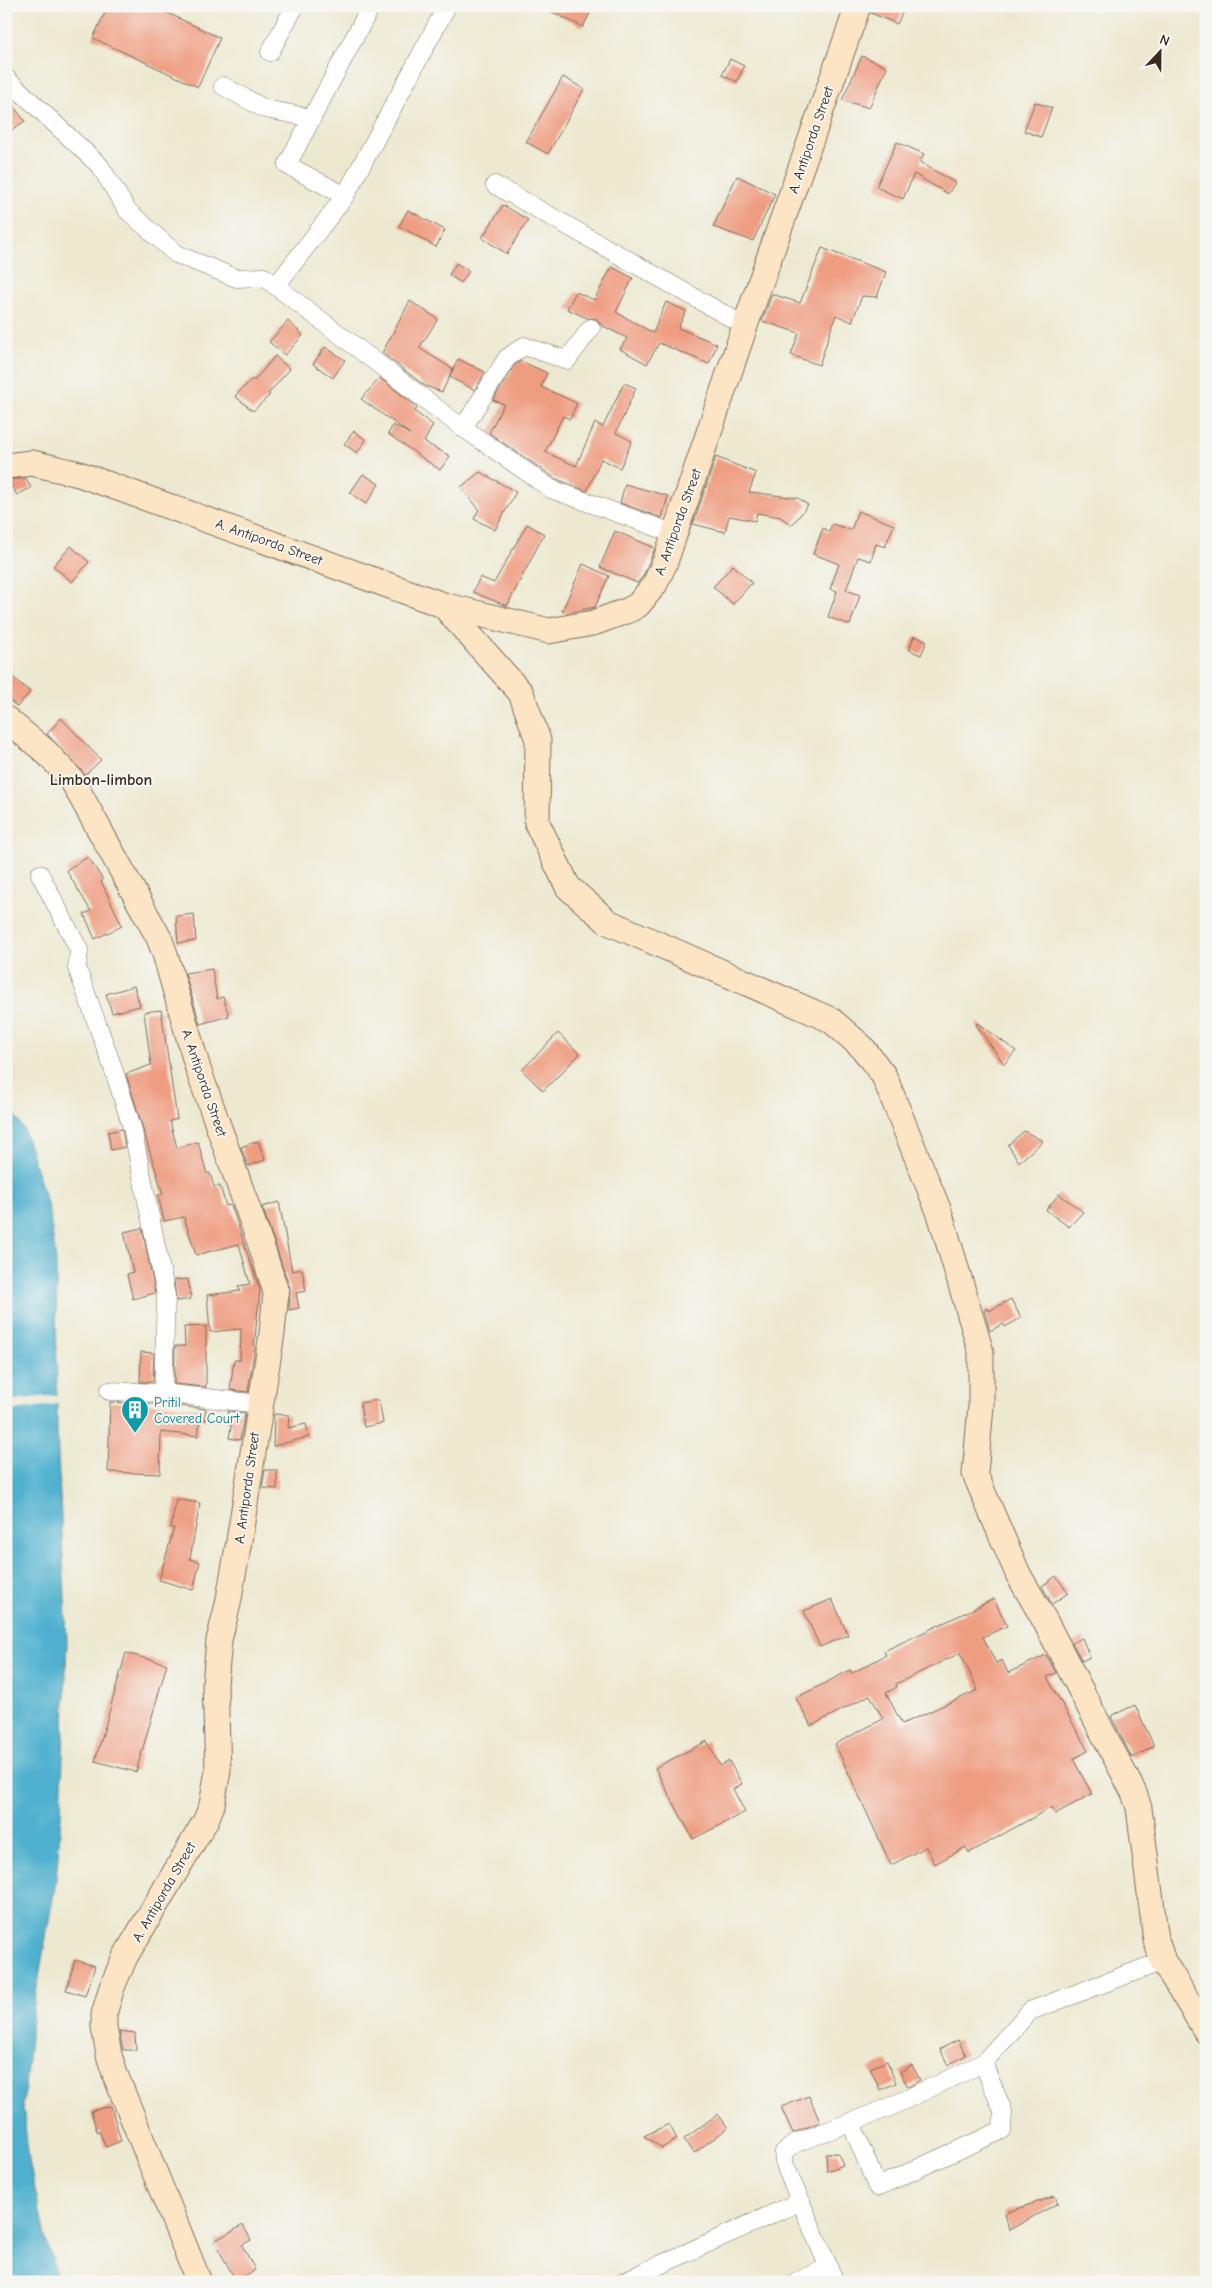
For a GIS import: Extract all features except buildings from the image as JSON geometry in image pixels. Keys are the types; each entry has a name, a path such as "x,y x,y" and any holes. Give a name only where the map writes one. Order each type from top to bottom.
{"street":[{"path":"270,52 295,6"},
{"path":"346,196 288,165 371,6"},
{"path":"276,286 346,196 447,6"},
{"name":"A. Antiporda Street","path":"6,466 32,463 79,474 444,605 549,631 593,623 613,617 638,605 655,584 675,534 856,7"},
{"path":"6,78 100,166 126,210 176,254 236,278 264,277 463,428 551,489 675,534"},
{"path":"222,86 265,108 312,118"},
{"path":"495,185 745,326"},
{"path":"463,428 507,358 524,346 567,360 591,328"},
{"path":"444,605 521,692 538,740 537,823 568,887 608,922 830,1020 862,1047 884,1076 940,1214 982,1352 981,1406 975,1474 1018,1574 1044,1619 1134,1793 1139,1808 1156,1940 1163,1961 1206,2031"},
{"name":"A. Antiporda Street","path":"6,719 46,752 72,780 159,938 166,954 198,1069 276,1292 274,1320 236,1562 217,1658 215,1684 218,1770 212,1805 206,1820 119,1969 104,2014 108,2055 199,2282"},
{"path":"40,874 79,950 77,968 132,1127 166,1294 163,1393"},
{"path":"109,1391 163,1393 260,1404"},
{"path":"797,2282 832,2274 784,2163 784,2152 796,2143 890,2107 983,2063 1030,2011 1163,1961"},
{"path":"851,2122 877,2187 1002,2130 1003,2111 983,2063"},
{"path":"622,2282 801,2201"}],"water":[{"path":"6,1101 24,1130 49,1210 56,1260 57,1433 67,1641 61,1817 56,1881 33,2010 23,2106 29,2161 45,2237 59,2282 6,2282"}],"pier":[{"path":"59,1395 59,1404 6,1411 6,1401"}],"place":[{"name":"Pritil Covered Court","path":"135,1434"}],"district":[{"name":"Limbon-limbon","path":"101,780"}]}
